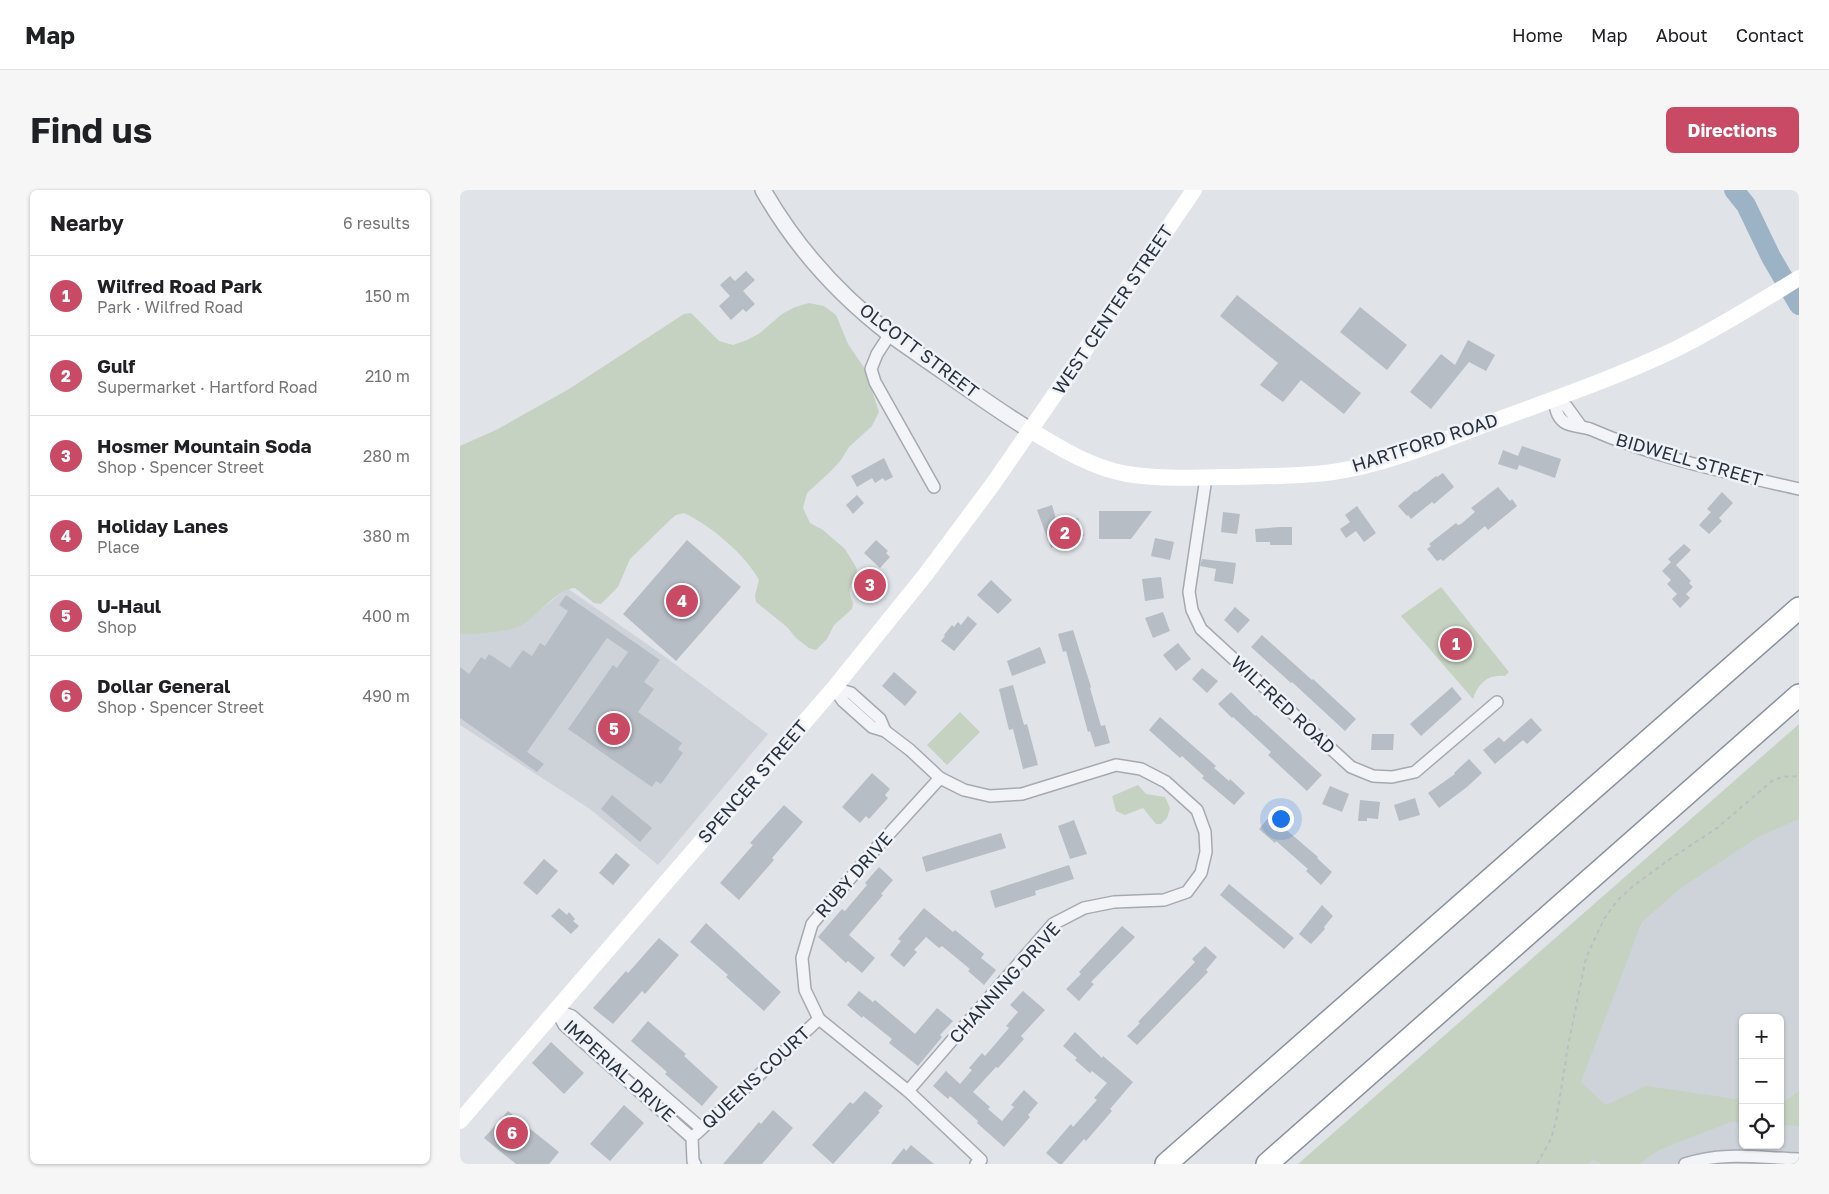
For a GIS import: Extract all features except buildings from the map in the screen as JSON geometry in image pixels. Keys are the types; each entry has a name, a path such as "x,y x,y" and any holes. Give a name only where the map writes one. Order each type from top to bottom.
{"highway":[{"path":"1166,1164 1799,608"},
{"path":"1267,1164 1799,695"},
{"path":"1175,1164 1213,1123"}],"main road":[{"name":"WEST CENTER STREET","path":"1030,430 1194,190"},
{"name":"HARTFORD ROAD","path":"1030,430 1061,449 1090,462 1126,474 1161,478 1206,478 1300,476 1334,472 1394,457 1556,399 1675,349 1798,278"},
{"name":"SPENCER STREET","path":"460,1121 834,688 926,574 993,484 1030,430"}],"street":[{"name":"OLCOTT STREET","path":"763,190 789,230 818,267 852,301 890,334 1030,430"},
{"path":"890,334 877,354 872,369 875,382 934,487"},
{"name":"BIDWELL STREET","path":"1556,399 1556,411 1562,421 1573,426 1580,425 1651,452 1799,489"},
{"name":"WILFRED ROAD","path":"1206,478 1190,592 1192,610 1201,629 1351,767 1373,776 1392,777 1415,772 1497,702"},
{"name":"CHANNING DRIVE","path":"834,688 843,701 872,727 886,731 940,778 964,790 990,796 1022,794 1116,765 1141,769 1166,782 1197,810 1206,832 1206,852 1201,873 1187,892 1164,900 1114,902 1084,908 1053,924 908,1091"},
{"name":"RUBY DRIVE","path":"908,1091 819,1019 805,990 802,958 812,924 869,856 940,778"},
{"name":"IMPERIAL DRIVE","path":"556,1010 572,1016 701,1128"},
{"name":"IMPERIAL DRIVE","path":"556,1010 564,1025 692,1138"},
{"name":"QUEENS COURT","path":"692,1138 819,1019"},
{"path":"908,1091 981,1160 976,1164"},
{"path":"692,1138 694,1164"},
{"path":"1685,1164 1701,1158 1734,1155 1799,1160"}],"path":[{"path":"1537,1164 1551,1139 1556,1121 1568,1046 1586,958 1596,934 1611,909 1633,886 1718,828 1772,781 1782,777 1799,776"}],"shaded area":[{"path":"567,588 664,656 768,734 658,865 590,809 460,725 460,634 531,618"},
{"path":"1799,727 1799,1164 1302,1164"}],"green space":[{"path":"809,303 824,306 836,315 848,344 865,369 879,412 872,426 849,447 831,471 807,493 803,508 810,523 823,530 845,549 858,574 851,584 852,609 834,625 827,639 816,650 809,648 796,638 787,627 756,602 755,595 759,580 745,560 716,533 684,513 676,515 670,520 630,559 618,587 601,604 594,603 575,588 560,593 533,617 518,627 489,633 460,634 460,446 498,429 569,389 684,314 691,313 719,341 733,345 760,333 782,314 795,307"},
{"path":"1441,587 1509,672 1505,676 1494,676 1484,681 1473,699 1401,616"},
{"path":"960,712 980,732 947,765 927,745"},
{"path":"1799,724 1799,819 1760,836 1681,888 1642,922 1581,1082 1606,1105 1646,1086 1739,1099 1739,1123 1731,1122 1659,1150 1640,1164 1602,1164 1592,1160 1588,1164 1298,1164"},
{"path":"1138,785 1146,794 1165,797 1170,808 1167,818 1161,824 1156,824 1143,808 1125,815 1116,811 1112,796"},
{"path":"1799,1091 1799,1126 1784,1125 1784,1102"}],"waterway":[{"path":"1734,190 1746,205 1771,257 1799,305"}],"place":[{"name":"Gulf","path":"1065,533"},
{"name":"Hosmer Mountain Soda","path":"870,585"},
{"name":"Holiday Lanes","path":"682,601"},
{"name":"Wilfred Road Park","path":"1456,644"},
{"name":"U-Haul","path":"614,729"},
{"name":"Dollar General","path":"512,1133"}]}
